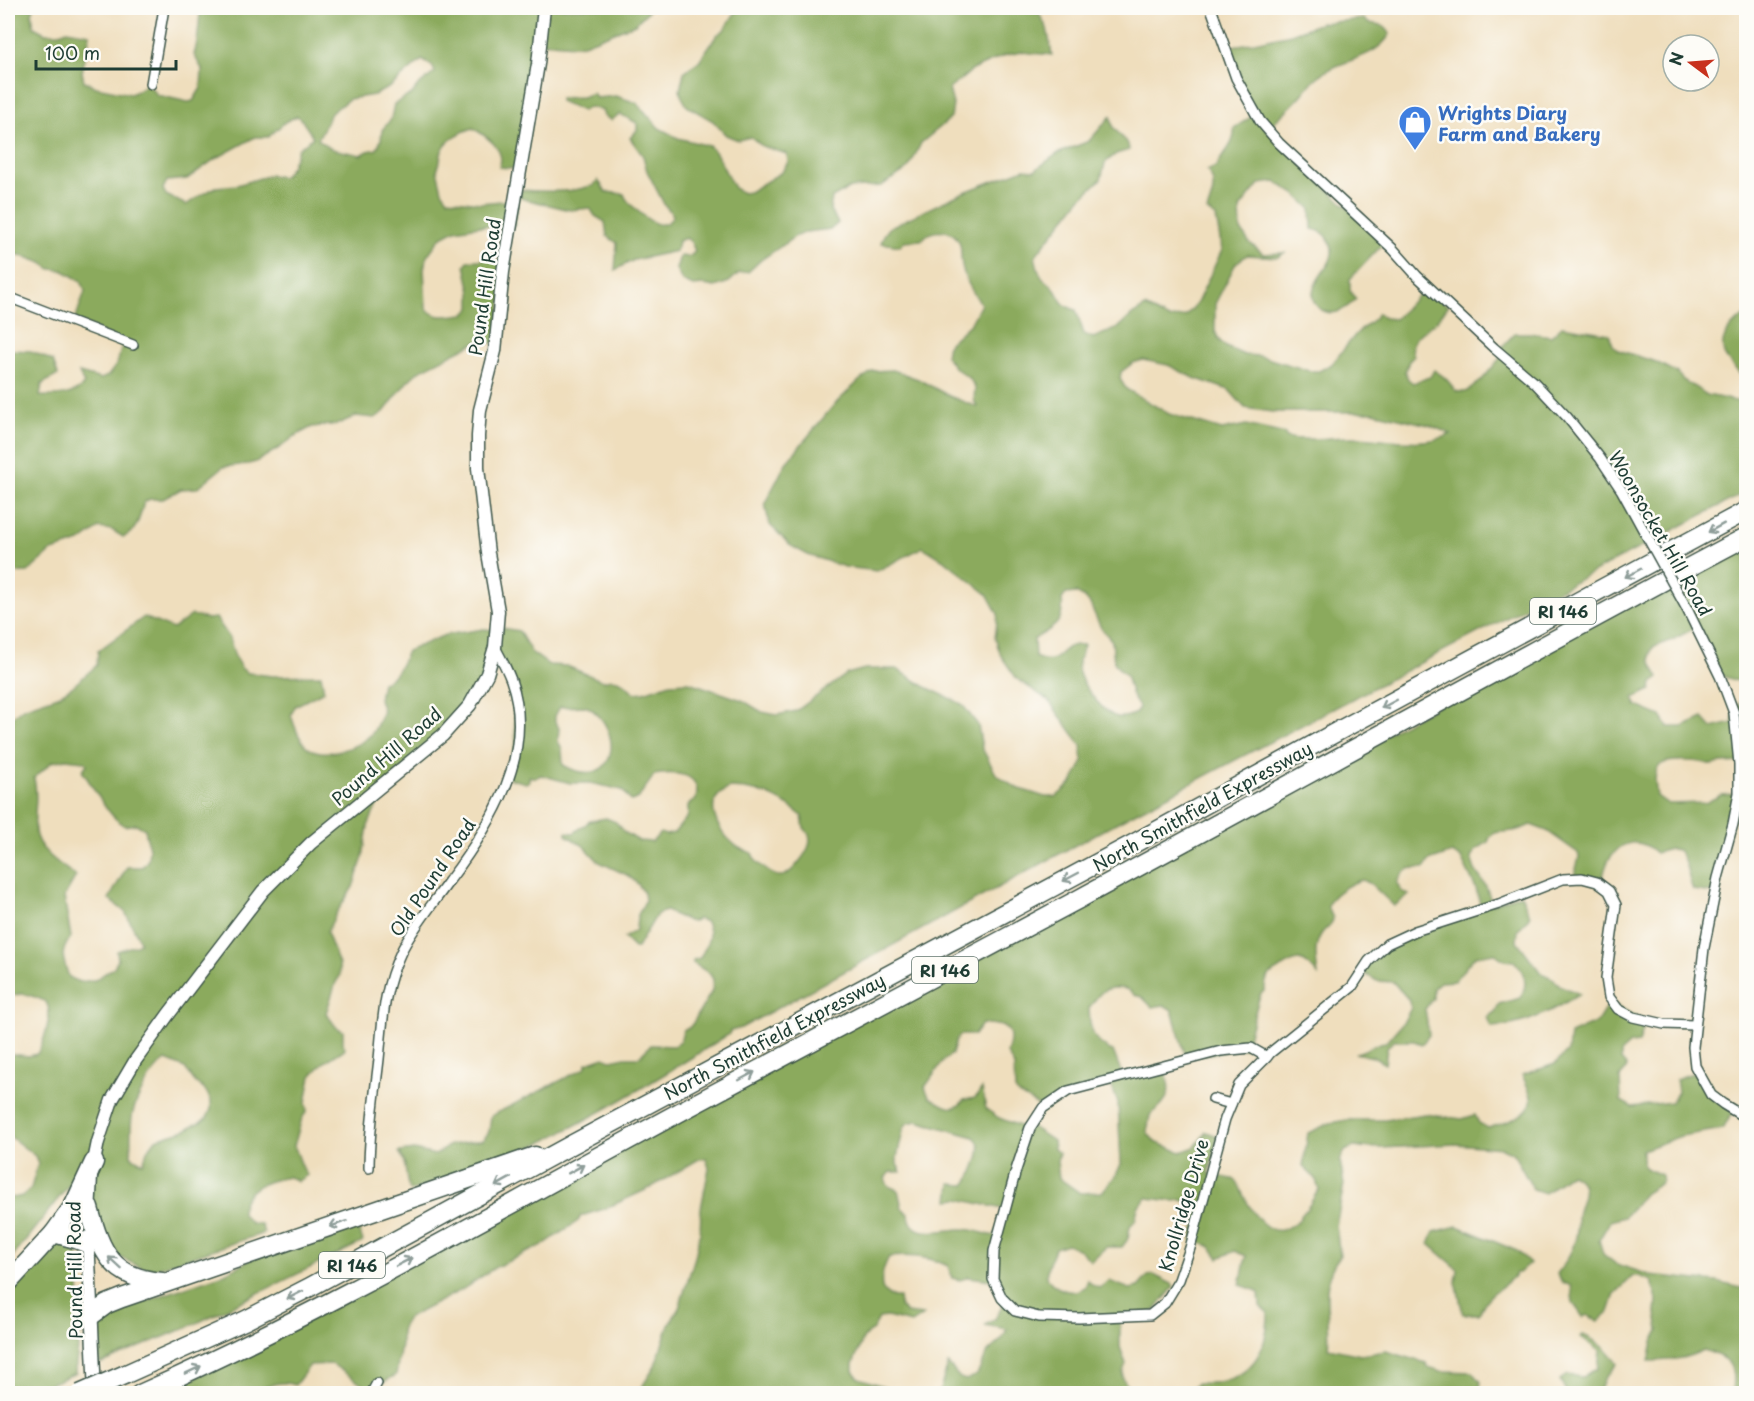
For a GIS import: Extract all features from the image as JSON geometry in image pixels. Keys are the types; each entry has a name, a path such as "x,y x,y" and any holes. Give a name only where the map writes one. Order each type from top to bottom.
{"highway":[{"name":"North Smithfield Expressway","path":"80,1394 246,1320 310,1287 1746,512"},
{"name":"North Smithfield Expressway","path":"140,1394 270,1333 419,1255 1746,537"},
{"path":"92,1315 114,1301 517,1161 573,1144"},
{"path":"8,1283 54,1233 74,1205 94,1162"},
{"path":"89,1208 101,1246 109,1259 120,1269 139,1278 168,1282"},
{"path":"54,1233 88,1244"}],"street":[{"path":"151,84 164,8"},
{"name":"Pound Hill Road","path":"95,1394 88,1244 89,1208 91,1176 98,1142 112,1101 135,1061 168,1015 263,891 311,843 443,735 470,705 487,675 495,647 498,611 488,553 478,468 480,410 495,351 503,272 538,64 544,8"},
{"name":"Woonsocket Hill Road","path":"1211,8 1236,78 1260,121 1279,143 1393,249 1417,276 1534,382 1559,408 1600,458 1622,491 1687,609 1720,676 1734,713 1738,742 1739,793 1704,948 1693,1047 1695,1066 1711,1095 1746,1118"},
{"path":"8,297 133,345"},
{"name":"Old Pound Road","path":"369,1168 369,1137 380,1057 382,1018 390,980 401,951 421,919 488,825 500,801 516,750 519,720 516,700 512,682 495,647"},
{"name":"Knollridge Drive","path":"1267,1057 1251,1048 1221,1051 1068,1091 1043,1108 1030,1128 994,1251 993,1280 1002,1298 1015,1311 1039,1317 1150,1315 1165,1303 1179,1280 1190,1248 1225,1119 1239,1085 1267,1057 1352,987 1369,961 1387,944 1415,931 1489,908 1563,879 1582,878 1597,882 1610,891 1616,905 1606,978 1609,997 1618,1009 1633,1017 1664,1024 1694,1025"},
{"path":"1213,1099 1231,1104"},
{"path":"371,1394 377,1383"}],"green space":[{"path":"8,8 34,8 32,14 34,27 45,33 60,33 67,30 90,34 82,72 84,81 96,87 131,94 148,84 157,95 188,102 193,101 201,88 202,69 194,55 201,8 651,8 635,24 584,44 540,42 522,169 499,167 501,161 498,149 489,139 473,128 455,136 442,151 437,170 442,191 448,199 480,203 502,201 518,203 514,227 479,226 455,230 440,238 427,256 424,268 426,307 434,314 443,316 465,314 471,308 471,292 465,265 468,261 486,259 505,265 497,343 476,342 419,371 407,382 384,412 375,418 356,416 338,424 312,427 256,462 223,467 197,488 181,489 163,499 150,499 144,502 140,517 128,535 123,537 112,530 99,528 80,542 52,551 28,572 8,573 8,348 9,350 31,351 53,361 58,375 42,384 40,396 52,396 64,395 80,388 84,384 79,373 101,379 108,376 117,364 123,342 75,320 85,291 81,281 62,270 51,269 42,263 14,255 8,250","holes":["422,60 432,66 435,72 412,94 394,104 391,119 382,130 377,149 361,155 332,149 318,139 331,113 349,99 374,95 390,87","297,116 313,137 298,149 291,167 283,177 270,175 237,185 216,187 186,205 166,195 163,189 167,181 187,179 215,159 255,137 268,137 285,122"]},
{"path":"744,8 1036,8 1047,28 1052,55 1021,52 1003,56 974,69 949,89 953,104 951,118 921,143 906,170 881,186 850,188 832,198 830,210 838,223 831,229 806,232 796,236 748,272 739,273 729,282 715,287 693,286 682,281 676,269 680,256 692,255 695,251 691,242 686,238 678,241 676,251 634,260 615,270 617,243 607,236 605,222 595,216 590,208 570,210 520,198 520,190 573,190 593,186 598,180 606,192 624,194 630,204 652,222 661,224 670,220 673,215 664,204 647,171 643,156 630,138 637,130 637,123 620,114 611,120 604,116 602,110 589,107 582,111 560,101 560,98 582,97 593,93 596,98 616,96 637,103 659,128 678,138 709,146 716,153 734,188 743,193 749,192 782,172 788,162 787,154 762,146 751,137 738,140 726,135 713,121 687,106 680,90 684,72 699,61 735,13"},
{"path":"1364,19 1368,23 1383,26 1390,34 1375,49 1328,70 1316,78 1267,130 1384,243 1350,279 1350,291 1356,299 1340,311 1332,313 1323,311 1316,305 1313,292 1332,256 1327,236 1312,229 1311,209 1295,194 1276,182 1259,184 1240,208 1241,230 1249,242 1263,254 1284,253 1278,257 1247,255 1236,263 1215,304 1215,331 1219,340 1226,347 1244,355 1260,356 1310,371 1319,371 1332,364 1356,334 1378,313 1384,318 1395,319 1425,288 1448,306 1435,322 1415,340 1412,350 1414,356 1409,361 1405,372 1413,383 1430,377 1434,370 1446,379 1455,391 1466,392 1481,381 1501,357 1498,351 1515,333 1551,336 1562,326 1609,334 1613,345 1618,350 1656,362 1677,373 1683,380 1707,395 1746,403 1746,492 1127,817 741,1028 730,1031 729,1034 672,1070 584,1121 493,1164 410,1191 404,1161 399,1152 414,1150 435,1155 450,1145 483,1140 489,1132 491,1116 585,1068 587,1063 604,1057 611,1060 639,1057 651,1045 674,1046 680,1041 684,1029 689,1028 693,1023 712,991 713,979 709,973 693,963 693,960 700,958 708,940 709,932 706,922 699,919 691,922 666,911 657,914 637,948 634,948 624,938 636,930 637,917 645,901 644,893 638,884 627,875 599,862 584,846 566,835 566,832 574,833 590,821 606,818 616,822 624,832 639,841 652,842 660,833 666,835 674,833 688,816 688,805 696,799 695,783 684,775 654,775 639,798 631,801 622,790 590,783 570,783 541,775 535,778 529,776 529,781 526,783 508,778 516,743 512,682 497,654 469,704 396,776 380,798 368,826 363,857 353,887 327,932 339,965 340,976 326,1013 336,1027 343,1031 345,1049 323,1063 311,1076 306,1102 307,1111 302,1118 294,1146 307,1175 298,1181 289,1177 264,1183 250,1192 246,1198 242,1214 251,1223 261,1224 264,1233 148,1271 103,1249 77,1175 8,1262 8,1195 13,1198 22,1196 31,1188 38,1164 35,1156 8,1135 8,1054 29,1056 37,1054 48,1022 49,1009 45,1002 21,994 12,996 8,1003 8,720 23,708 58,696 72,687 97,665 98,651 144,617 173,629 192,615 207,619 216,618 229,637 241,668 248,673 272,676 321,675 324,691 295,706 291,715 298,735 312,750 330,752 341,750 360,743 373,732 383,711 379,699 382,682 391,678 407,651 445,635 484,629 496,630 497,627 519,631 531,652 549,665 567,666 603,681 617,680 624,683 634,693 670,683 689,682 742,700 762,712 777,715 796,711 847,674 865,669 897,669 924,686 962,704 978,725 982,748 996,774 1017,788 1045,797 1056,797 1072,783 1083,761 1081,745 1049,701 1017,679 1001,656 995,638 998,614 987,594 947,562 923,547 877,571 845,567 808,555 791,546 769,524 765,503 786,463 834,405 873,371 893,370 918,379 949,396 977,407 974,400 975,388 970,379 954,367 946,356 948,344 971,323 981,304 965,275 958,240 948,232 938,231 921,240 905,241 900,246 881,243 884,235 890,227 962,193 1024,169 1035,170 1057,154 1089,141 1111,116 1113,127 1128,144 1129,150 1116,154 1105,163 1101,179 1081,198 1035,256 1039,272 1063,303 1076,310 1084,334 1093,338 1118,328 1145,307 1169,319 1186,316 1197,303 1222,250 1216,217 1207,211 1213,185 1207,171 1216,167 1228,148 1233,139 1234,128 1254,115 1248,103 1244,102 1225,47 1291,34 1321,23","holes":["1143,360 1168,365 1194,378 1229,390 1245,408 1272,412 1373,412 1429,425 1451,434 1415,442 1364,437 1294,438 1246,425 1222,430 1169,414 1126,389 1120,379 1121,372 1133,363","1076,593 1090,604 1101,628 1112,641 1114,662 1126,675 1132,696 1139,707 1136,713 1122,717 1114,716 1103,708 1092,695 1082,681 1078,668 1084,645 1069,647 1051,660 1035,657 1034,639 1056,624 1062,614 1062,599 1066,594","586,706 599,716 607,728 611,742 610,755 605,765 595,771 581,772 563,765 562,749 558,741 559,728 555,722 555,716 560,707","66,759 84,761 87,764 82,771 112,815 125,826 136,824 145,829 149,849 148,860 142,867 127,867 109,899 125,912 140,941 139,944 117,951 118,960 114,967 95,980 79,982 69,977 65,965 63,956 71,937 64,897 76,876 45,851 36,838 34,778 52,762","730,788 760,792 786,804 802,816 810,841 807,850 791,872 783,876 774,875 758,863 752,853 738,848 728,839 714,815 716,800 721,793","166,1060 185,1068 195,1082 206,1091 211,1101 211,1109 207,1118 202,1121 185,1130 156,1139 147,1151 143,1163 131,1156 132,1117 140,1094 149,1078"]},
{"path":"1746,315 1745,380 1724,354 1723,342 1728,331"},
{"path":"1746,539 1746,677 1738,681 1722,676 1695,628 1653,647 1650,659 1659,678 1652,683 1651,690 1633,698 1637,706 1661,716 1668,727 1683,727 1703,718 1712,728 1733,723 1733,717 1746,694 1746,735 1739,736 1740,762 1711,765 1692,761 1667,762 1658,768 1655,782 1657,796 1668,804 1705,803 1721,795 1736,794 1718,894 1693,890 1686,864 1678,850 1670,849 1656,853 1643,844 1637,843 1624,845 1613,854 1608,861 1600,884 1574,877 1578,853 1547,831 1531,825 1517,830 1494,833 1471,858 1475,870 1486,886 1492,904 1521,894 1530,916 1518,930 1517,941 1541,973 1552,978 1561,986 1580,994 1527,1021 1491,1027 1487,1017 1495,1012 1499,1004 1520,998 1525,983 1524,978 1521,969 1514,961 1504,960 1494,953 1475,956 1454,981 1440,982 1433,988 1433,999 1425,1009 1429,1035 1422,1044 1414,1041 1394,1041 1387,1047 1385,1064 1373,1057 1355,1053 1386,1042 1404,1021 1411,1008 1408,999 1393,982 1377,981 1362,972 1384,945 1481,908 1476,889 1461,858 1452,853 1429,861 1424,868 1414,868 1405,872 1397,883 1401,891 1409,895 1394,906 1371,884 1363,880 1335,895 1328,904 1333,920 1317,943 1318,975 1307,964 1299,960 1270,975 1266,981 1265,990 1260,995 1245,1048 1186,1058 1172,1010 1164,1005 1152,1007 1142,997 1128,990 1119,988 1102,992 1089,1008 1094,1036 1101,1044 1113,1051 1122,1074 1165,1067 1168,1094 1162,1104 1150,1115 1147,1132 1155,1142 1181,1152 1195,1147 1206,1132 1218,1136 1209,1174 1236,1180 1260,1221 1274,1230 1282,1230 1299,1220 1319,1190 1316,1180 1303,1166 1308,1133 1330,1123 1347,1120 1385,1120 1425,1114 1462,1119 1475,1115 1479,1123 1488,1128 1501,1124 1523,1114 1531,1103 1530,1094 1522,1075 1555,1064 1568,1051 1570,1034 1597,1022 1612,1003 1645,1022 1639,1043 1630,1044 1621,1052 1621,1060 1627,1067 1620,1078 1621,1101 1632,1107 1671,1102 1678,1092 1676,1079 1698,1071 1705,1086 1733,1113 1722,1129 1681,1136 1642,1150 1642,1161 1645,1167 1661,1175 1662,1180 1660,1184 1645,1193 1624,1217 1610,1221 1599,1240 1603,1254 1616,1264 1650,1275 1717,1282 1746,1289 1746,1393 1732,1393 1733,1375 1729,1364 1726,1360 1704,1350 1677,1359 1649,1361 1653,1342 1659,1330 1656,1314 1657,1300 1652,1281 1633,1276 1615,1294 1609,1312 1598,1321 1587,1315 1583,1317 1573,1303 1571,1286 1562,1282 1557,1274 1575,1242 1577,1216 1583,1193 1582,1183 1578,1179 1571,1174 1545,1193 1533,1189 1511,1152 1502,1148 1456,1144 1382,1148 1353,1147 1345,1151 1340,1161 1344,1184 1336,1226 1340,1256 1333,1266 1327,1289 1328,1348 1361,1355 1386,1351 1426,1363 1428,1367 1441,1371 1473,1372 1481,1382 1479,1393 1190,1393 1197,1383 1228,1380 1250,1366 1258,1356 1263,1344 1268,1313 1260,1306 1259,1293 1240,1285 1246,1256 1235,1251 1219,1258 1210,1246 1192,1240 1199,1206 1182,1200 1147,1198 1138,1207 1135,1221 1130,1226 1128,1239 1122,1247 1106,1247 1091,1261 1080,1250 1067,1244 1055,1248 1047,1273 1049,1280 1055,1286 1072,1291 1085,1287 1088,1280 1099,1288 1109,1281 1130,1289 1138,1287 1148,1276 1154,1275 1172,1284 1174,1287 1153,1312 1120,1317 1120,1347 1126,1364 1123,1376 1132,1393 939,1393 948,1364 960,1378 966,1380 977,1375 988,1352 1002,1339 1007,1329 985,1325 995,1319 1004,1303 991,1280 969,1277 960,1280 952,1278 948,1266 927,1258 904,1256 889,1257 882,1277 882,1288 889,1296 899,1297 900,1306 906,1313 923,1315 911,1323 887,1317 879,1318 873,1330 863,1339 853,1364 853,1371 859,1378 898,1389 897,1393 638,1393 654,1368 669,1325 679,1308 695,1257 709,1168 706,1158 699,1159 650,1188 604,1209 581,1216 578,1221 543,1245 496,1267 463,1289 406,1319 401,1331 396,1375 380,1384 373,1392 332,1364 310,1365 295,1385 280,1383 251,1392 235,1394 165,1394","holes":["982,1024 1002,1026 1009,1032 1007,1053 1014,1066 1015,1090 1040,1107 1108,1079 1118,1103 1121,1164 1116,1175 1102,1192 1080,1193 1059,1178 1057,1161 1059,1153 1054,1149 1053,1141 1032,1127 1027,1129 999,1118 986,1109 982,1089 975,1098 964,1100 956,1107 947,1107 929,1097 925,1087 944,1060 952,1054 956,1040 960,1035 974,1035","917,1121 974,1137 977,1140 980,1148 973,1172 965,1185 951,1184 949,1200 959,1199 1003,1209 995,1236 966,1229 922,1231 911,1222 909,1214 902,1208 898,1190 888,1186 885,1178 890,1172 901,1172 897,1164 897,1157 904,1127 908,1123"]},
{"path":"355,1219 363,1241 361,1243 197,1323 99,1364 99,1317 221,1275 288,1240"},
{"path":"1457,1226 1517,1251 1530,1263 1489,1297 1479,1314 1463,1314 1456,1282 1458,1269 1429,1244 1434,1232"},
{"path":"57,1242 77,1248 81,1323 76,1373 28,1393 8,1393 8,1284"},
{"path":"1583,1335 1603,1346 1617,1364 1604,1379 1599,1393 1567,1393 1560,1380 1567,1375 1583,1377 1598,1368 1600,1351 1581,1337"}],"place":[{"name":"Wrights Diary Farm and Bakery","path":"1415,151"}]}
